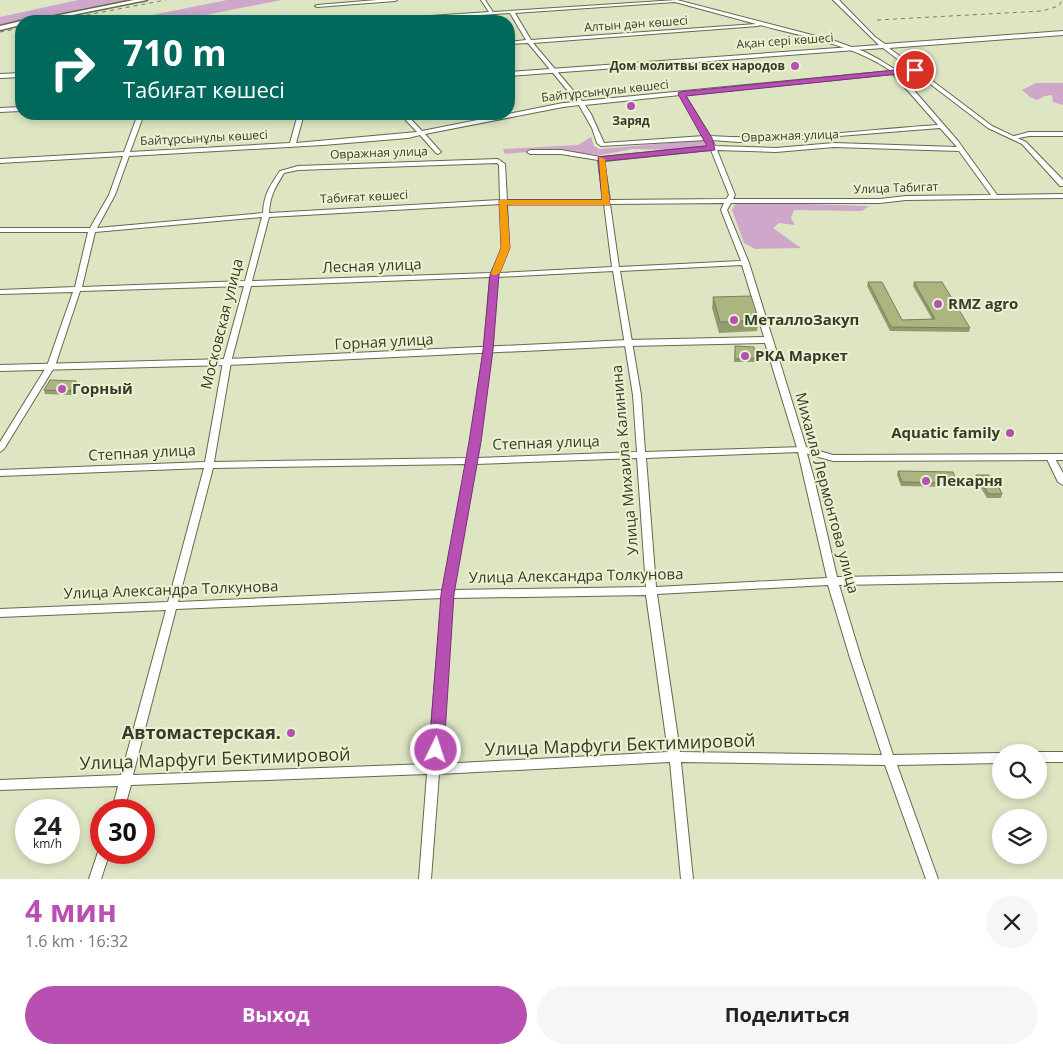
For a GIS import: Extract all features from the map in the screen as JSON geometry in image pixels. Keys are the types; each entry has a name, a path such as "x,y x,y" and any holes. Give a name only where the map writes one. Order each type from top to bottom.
{"main road":[{"path":"65,15 144,0"},
{"path":"0,28 15,24"}],"street":[{"path":"317,6 396,0"},
{"path":"483,0 492,13"},
{"path":"462,15 672,0 849,47 878,60 894,72 961,149 995,196"},
{"path":"836,0 882,45 915,70 990,126 1024,142 1063,184"},
{"path":"515,17 530,42 582,103"},
{"name":"Алтын дән көшесі","path":"515,43 765,24"},
{"name":"Ақан сері көшесі","path":"515,74 849,47 1063,33"},
{"name":"Байтұрсынұлы көшесі","path":"515,114 582,103 915,70"},
{"path":"0,76 15,75"},
{"name":"Михаила Лермонтова улица","path":"682,94 708,138 732,195 724,210 744,263 802,449 833,581 888,760 932,879"},
{"name":"Овражная улица","path":"582,103 596,126 600,143 603,145 708,138 739,140 801,137 942,126"},
{"path":"0,110 15,109"},
{"path":"0,449 51,366 78,288 92,230 112,195 139,120"},
{"path":"293,144 299,120"},
{"path":"409,120 438,152"},
{"name":"Байтұрсынұлы көшесі","path":"0,161 323,143 422,134 488,120"},
{"path":"1013,137 1029,134 1063,134"},
{"name":"Овражная улица","path":"530,152 561,152 601,159 712,148 776,150 834,145 961,149"},
{"name":"Улица Михаила Калинина","path":"601,159 616,268 637,395 650,591 675,757 687,879"},
{"name":"Овражная улица","path":"286,170 492,160 502,164 502,202"},
{"name":"Московская улица","path":"121,799 209,465 227,362 249,284 266,214 267,199 282,172 286,170"},
{"name":"Улица Табигат","path":"729,201 880,201 906,198 1063,196"},
{"name":"Табиғат көшесі","path":"0,230 92,230 266,214 502,202 729,201"},
{"path":"425,879 448,594 472,461 488,350 494,275 506,248 502,202"},
{"name":"Лесная улица","path":"0,292 494,275 744,263"},
{"name":"Горная улица","path":"0,368 227,362 628,343 769,340"},
{"name":"Степная улица","path":"0,473 209,465 472,461 802,449 833,458 1063,458"},
{"path":"1050,458 1063,482"},
{"name":"Улица Александра Толкунова","path":"0,613 174,604 448,594 650,591 833,581 1063,577"},
{"name":"Улица Марфуги Бектимировой","path":"0,785 435,769 675,757 888,760 992,758"},
{"path":"1047,757 1063,757"},
{"path":"95,879 100,864"}],"shaded area":[{"path":"78,0 133,0 56,15 15,15 15,23 0,26 0,17"},
{"path":"227,0 282,0 206,15 152,15"},
{"path":"1036,83 1063,83 1063,105 1053,102 1052,95 1037,100 1022,90"},
{"path":"591,137 594,146 599,149 704,140 706,146 675,150 633,149 600,155 545,150 505,154 503,149 578,145"},
{"path":"778,203 869,206 862,211 794,210 791,218 795,225 779,223 773,228 801,248 755,249 744,243 732,210 735,204"}],"building":[{"name":"RMZ agro","path":"868,282 882,282 902,320 935,319 914,282 942,282 970,328 891,327"},
{"path":"751,296 759,320 720,322 713,297"},
{"name":"РКА Маркет","path":"735,346 754,347 757,358 735,359"},
{"path":"50,380 76,381 70,391 44,390"},
{"name":"Пекарня","path":"898,471 953,472 957,483 902,482"},
{"path":"976,475 989,475 993,483 997,483 1002,494 988,494"}],"railway":[{"path":"87,15 166,0"},
{"path":"877,20 1042,11 1059,6 1062,0"},
{"path":"0,32 15,29"}],"slow traffic":[{"path":"495,273 506,248 502,202 607,203 601,159"}],"place":[{"name":"Дом молитвы всех народов","path":"795,66"},
{"name":"Заряд","path":"631,106"},
{"name":"RMZ agro","path":"938,304"},
{"name":"МеталлоЗакуп","path":"734,320"},
{"name":"РКА Маркет","path":"745,356"},
{"name":"Горный","path":"62,389"},
{"name":"Aquatic family","path":"1010,433"},
{"name":"Пекарня","path":"926,481"},
{"name":"Автомастерская.","path":"291,733"}],"route":[{"path":"436,750 448,594 475,442 488,350 494,275 506,248 502,202 607,203 601,159 712,148 710,141 682,94 915,70"}]}
